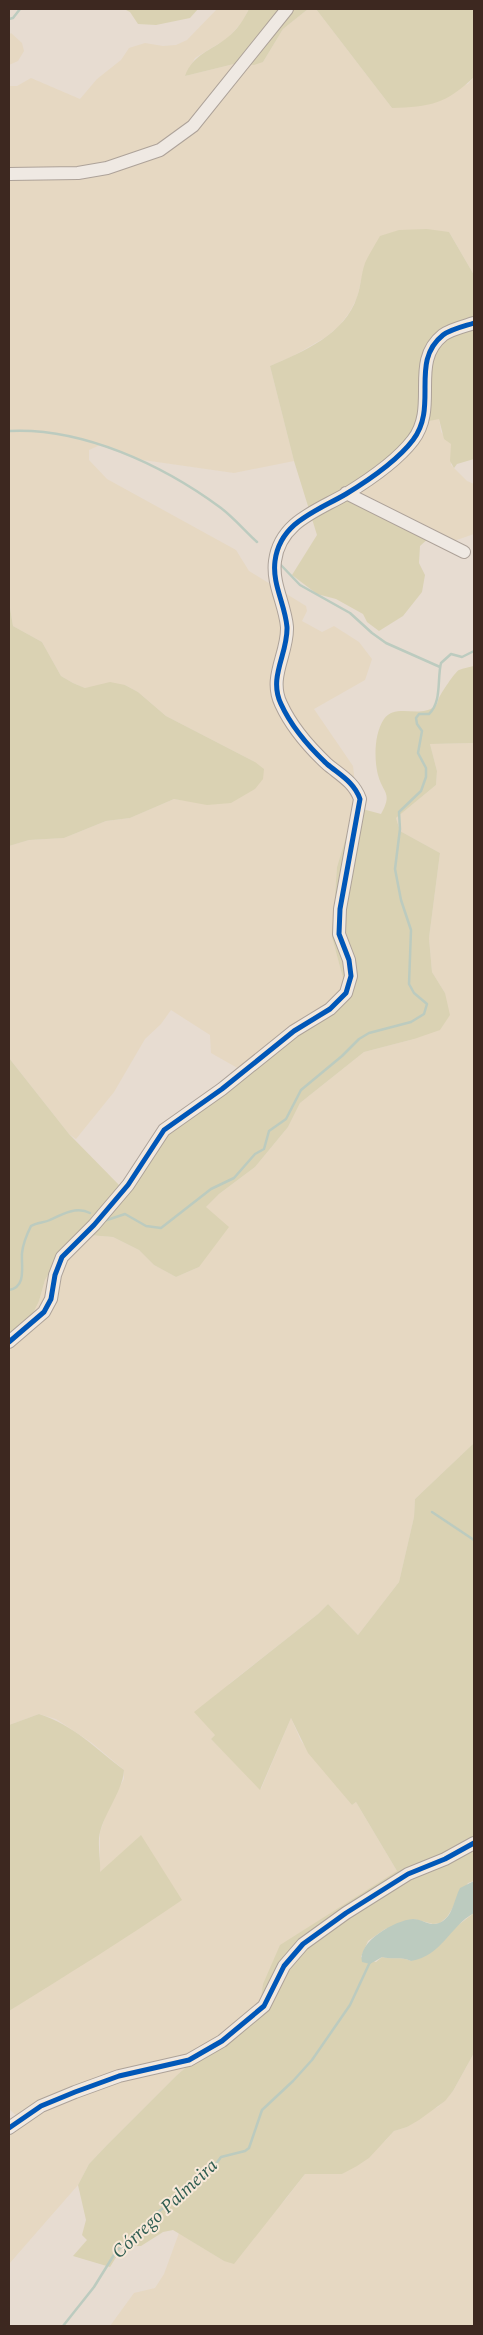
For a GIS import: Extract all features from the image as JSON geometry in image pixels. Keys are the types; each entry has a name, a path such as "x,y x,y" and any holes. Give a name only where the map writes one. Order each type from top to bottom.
{"street":[{"path":"9,174 78,173 107,168 160,150 193,126 288,9"},
{"path":"9,1342 44,1312 51,1299 55,1275 62,1258 94,1225 128,1185 164,1130 222,1089 267,1050 330,1009 346,993 351,976 349,960 339,934 340,908 360,799 357,790 314,750 295,727 280,703 276,681 287,629 285,610 275,584 275,559 280,542 298,520 346,493 396,456 413,440 423,426 426,407 426,358 433,344 444,334 474,323"},
{"path":"346,493 464,552"},
{"path":"9,2128 41,2106 75,2092 119,2076 189,2060 222,2041 264,2006 284,1966 303,1944 346,1913 408,1874 445,1859 474,1843"}],"shaded area":[{"path":"124,9 198,9 190,18 156,25 138,24 130,12"},
{"path":"217,9 249,9 242,22 228,38 195,58 185,76 238,63 263,62 283,29 308,9 316,9 392,108 468,84 474,77 474,275 449,232 365,264 357,298 339,326 326,337 293,356 270,366 294,461 234,473 136,459 100,445 89,450 89,460 107,479 236,550 249,571 306,606 307,611 302,621 322,632 334,626 359,642 372,659 365,680 314,709 353,766 356,793 355,807 337,867 332,937 344,982 336,1004 241,1070 211,1053 210,1035 171,1010 161,1024 145,1039 114,1092 76,1139 69,1134 9,1058 9,846 29,840 64,838 106,821 130,818 174,799 194,802 255,762 166,716 138,692 125,685 85,688 73,683 61,676 42,642 13,626 9,602 9,86 17,86 31,78 80,99 97,79 121,60 129,48 145,43 163,46 176,45 187,40"},
{"path":"249,9 308,9 283,29 263,62 254,65 238,63 185,76 188,69 198,58 222,42 234,31"},
{"path":"316,9 474,9 474,77 455,93 437,102 417,107 392,108"},
{"path":"11,33 22,43 24,51 18,61 9,65 9,35"},
{"path":"427,229 449,232 474,275 474,459 457,464 454,468 450,461 451,444 444,439 439,419 429,421 423,418 416,435 349,501 400,526 430,537 420,546 419,563 425,575 422,592 403,616 379,631 367,622 363,614 336,599 317,594 292,575 317,535 294,461 270,366 309,348 333,331 343,321 357,297 365,263 380,236 399,230"},
{"path":"423,418 429,421 439,418 441,432 451,444 451,465 467,481 474,484 474,534 448,543 400,526 349,501"},
{"path":"9,602 13,626 42,642 61,676 85,688 110,682 125,685 138,692 166,716 255,762 264,769 263,779 255,789 231,803 207,805 174,799 130,818 106,821 64,838 29,840 9,846"},
{"path":"474,666 474,743 430,744 437,771 436,785 396,818 400,831 440,853 429,938 432,972 445,993 450,1015 440,1030 364,1052 300,1103 288,1127 255,1167 219,1194 206,1207 229,1227 199,1267 176,1277 154,1265 139,1250 113,1237 89,1235 56,1261 45,1280 39,1301 33,1313 9,1338 9,1058 69,1134 119,1185 125,1181 152,1142 336,1004 344,982 332,937 337,867 355,807 381,814 385,807 387,797 378,775 376,762 378,732 384,719 389,714 401,711 428,710 434,707 451,678 459,670"},
{"path":"474,743 474,1443 415,1499 414,1517 399,1582 358,1635 328,1604 229,1684 215,1735 211,1739 261,1789 291,1718 301,1741 352,1805 356,1802 397,1871 260,2005 177,2075 107,2145 89,2164 78,2185 9,2264 9,2126 18,2117 9,2109 9,2011 54,1981 141,1835 100,1873 100,1832 109,1806 124,1779 124,1770 92,1743 56,1719 39,1714 9,1725 9,1338 39,1301 45,1280 56,1261 89,1235 113,1237 139,1250 154,1265 176,1277 199,1267 206,1207 219,1194 255,1167 288,1127 300,1103 364,1052 414,1039 445,993 432,972 429,938 440,853 400,831 396,818 436,785 437,771 430,744"},
{"path":"474,1443 474,1881 468,1883 447,1917 440,1923 433,1924 414,1919 385,1929 368,1941 361,1957 376,1962 382,1957 411,1961 474,1913 474,2053 453,2091 445,2101 419,2120 407,2127 394,2131 369,2158 342,2174 305,2174 234,2264 224,2261 173,2230 163,2232 141,2246 123,2246 110,2267 73,2256 87,2240 82,2235 86,2220 78,2185 89,2164 177,2075 260,2005 263,1984 280,1945 397,1871 356,1802 352,1805 308,1753 291,1718 260,1790 211,1739 215,1735 194,1712 318,1614 328,1604 358,1635 399,1582 414,1517 415,1499"},
{"path":"39,1714 74,1731 124,1770 121,1785 100,1832 100,1872 141,1835 182,1900 118,1943 9,2011 9,1725"},
{"path":"474,1881 474,1913 458,1925 431,1953 411,1961 382,1957 370,1964 362,1962 362,1954 371,1940 397,1923 413,1919 432,1924 444,1921 450,1913 460,1888"},
{"path":"474,2053 474,2326 110,2326 134,2293 155,2288 164,2274 179,2233 224,2261 285,2200 305,2174 342,2174 386,2140 394,2131 407,2127 426,2112 438,2107 453,2091"}],"waterway":[{"path":"9,19 13,18 20,9"},
{"path":"9,431 37,431 65,435 93,442 148,464 174,477 221,508 257,542"},
{"path":"279,563 300,585 350,613 386,643 440,667"},
{"path":"104,1221 125,1214 146,1226 161,1228 211,1189 234,1178 255,1154 264,1149 269,1131 286,1119 301,1090 342,1056 359,1039 369,1033 411,1022 424,1014 427,1004 414,993 409,984 411,930 401,900 395,869 400,829 399,812 421,791 426,777 426,768 418,753 422,731 417,724 416,718 419,714 429,714 436,703 441,663 451,654 462,657 474,651"},
{"path":"9,1290 15,1288 21,1280 22,1253 25,1239 31,1226 70,1212 80,1210 90,1213"},
{"path":"432,1512 474,1540"},
{"name":"Córrego Palmeira","path":"63,2326 94,2287 117,2250 144,2232 158,2212 210,2172 221,2157 245,2151 249,2148 262,2110 312,2060 350,2005 370,1962"}],"cycle path":[{"path":"9,1342 44,1312 51,1299 55,1275 62,1257 94,1225 128,1185 164,1130 222,1089 294,1031 330,1009 346,993 351,976 349,960 339,934 340,909 360,799 350,783 327,764 308,744 295,728 281,704 278,694 277,675 285,647 287,627 275,578 275,561 278,548 284,536 292,527 312,512 346,494 373,476 391,463 413,440 420,427 424,413 425,371 433,346 446,333 474,323"},
{"path":"9,2128 41,2106 75,2092 119,2076 189,2060 222,2041 264,2006 284,1966 303,1944 346,1913 408,1874 445,1859 474,1843"}]}
